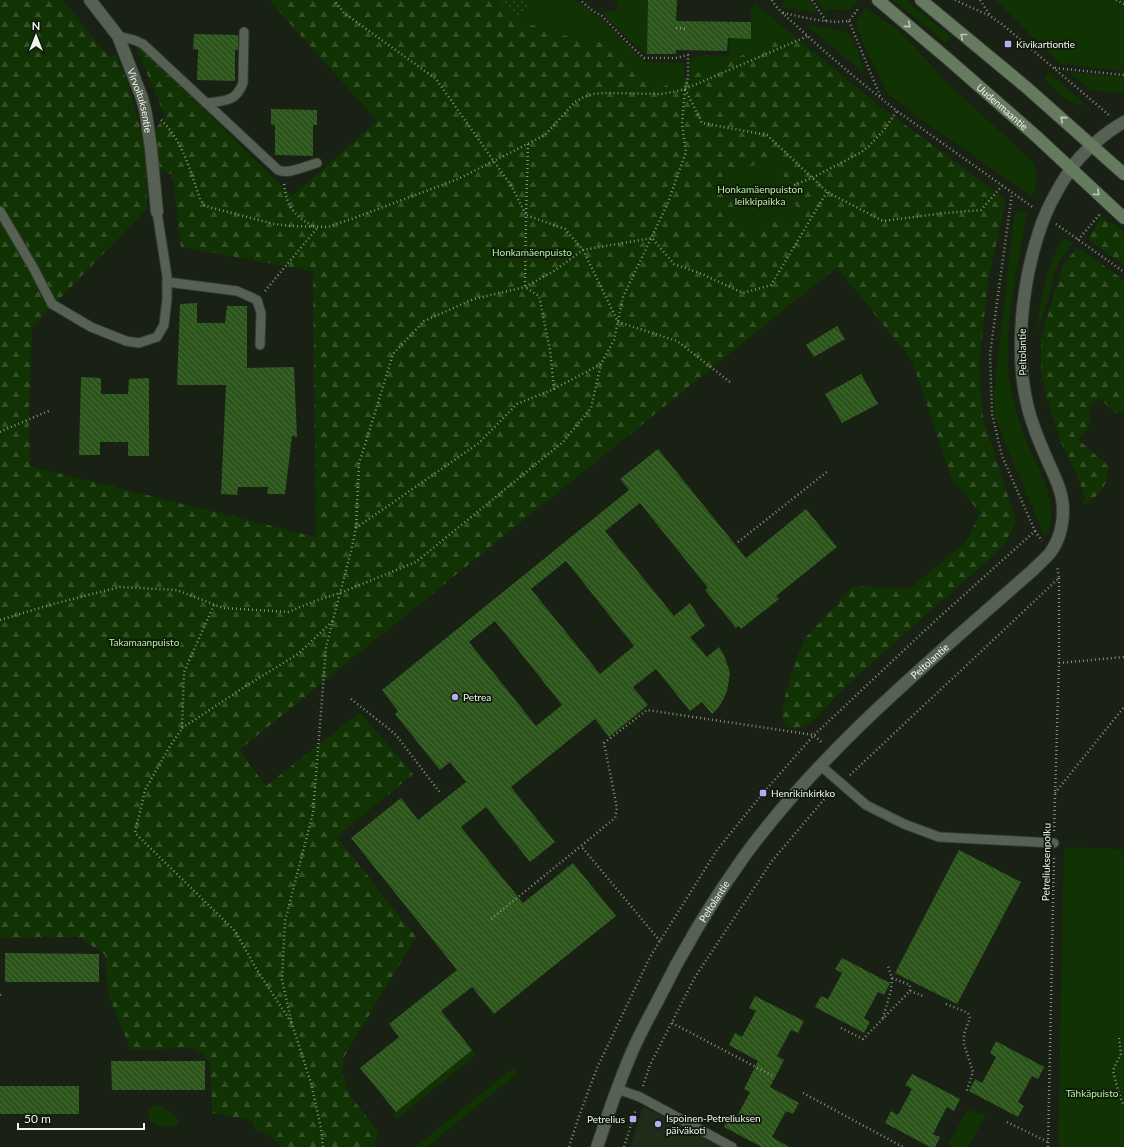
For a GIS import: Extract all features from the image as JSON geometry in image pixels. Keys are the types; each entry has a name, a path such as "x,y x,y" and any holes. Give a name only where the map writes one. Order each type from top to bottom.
{"main road":[{"name":"Uudenmaantie","path":"878,0 948,59 1071,168 1124,218"},
{"path":"921,0 1026,87 1124,174"}],"street":[{"name":"Virvoituksentie","path":"90,0 118,36 142,98 151,149 158,212"},
{"name":"Peltolantie","path":"597,1147 617,1089 635,1044 667,981 693,934 748,852 790,800 838,748 910,678 1049,554 1057,540 1063,519 1061,497 1028,409 1023,390 1021,370 1024,303 1031,259 1040,228 1057,191 1071,168 1092,145 1124,122"}],"lane":[{"path":"206,103 227,101 241,89 243,82 244,32"},
{"path":"118,36 143,44 278,170 282,172 288,171 317,163"},
{"path":"0,211 52,304 92,327 126,341 139,342 157,337 164,325 167,299 167,276 158,212"},
{"path":"167,282 237,291 257,300 261,313 260,345"},
{"path":"821,766 866,805 904,824 939,837 1054,843"},
{"path":"617,1089 640,1097 732,1147"}],"path":[{"path":"334,0 344,13 436,79 512,187 526,215 565,230 583,250 618,322 677,341 730,382"},
{"path":"0,620 53,604 120,587 177,590 223,608 288,612 340,593 416,562 563,442 591,408 601,364 614,340 623,297 667,205 686,152 682,124 684,89 688,77 688,54 676,58 644,58 602,16 593,11 580,0"},
{"path":"772,0 782,13 897,111 1030,205"},
{"path":"812,0 826,21"},
{"path":"955,0 990,16 1003,25 1092,100"},
{"path":"980,0 990,16"},
{"path":"1116,0 1124,4"},
{"path":"782,13 838,22 849,21 858,9"},
{"path":"849,21 882,98"},
{"path":"676,28 688,28"},
{"path":"146,114 160,119 175,136 200,199 204,205 274,224 328,227 458,179 528,144 544,135 575,102 592,94 661,94 673,92 684,89 808,36"},
{"path":"1054,68 1124,75"},
{"path":"684,89 702,123 767,135 827,192 883,221 981,210 1002,186"},
{"path":"794,185 812,178 869,146 884,130 897,111"},
{"path":"525,287 528,144"},
{"path":"282,172 288,205 298,217 312,226"},
{"path":"652,238 674,264 702,274 743,293 771,285 827,192"},
{"path":"569,1147 597,1068 650,957 717,850 763,793 814,735 935,621 1035,531 1002,456 992,414 990,354 1012,193"},
{"path":"257,300 318,227"},
{"path":"1068,232 1124,272"},
{"path":"323,1147 321,1128 311,1083 292,1024 282,980 285,921 313,813 326,647 356,528 359,464 393,354 424,321 474,299 525,287 554,271 583,250 652,238"},
{"path":"525,287 539,296 550,350 554,389"},
{"path":"356,528 479,443 517,404 554,389 601,364"},
{"path":"0,432 51,410"},
{"path":"738,542 828,471"},
{"name":"Petreliuksenpolku","path":"1048,1147 1059,663 1059,578 1055,563"},
{"path":"624,1147 650,1065 695,977 772,862 829,793 841,784 1059,578"},
{"path":"182,728 184,672 214,605"},
{"path":"292,1024 257,970 235,931 136,834 145,790 182,728 298,654 333,621"},
{"path":"1059,663 1124,657"},
{"path":"351,699 396,735 441,794"},
{"path":"1055,794 1124,707"},
{"path":"491,919 615,818 617,808 604,743 647,710 814,735"},
{"path":"582,846 660,941"},
{"path":"883,1019 891,990 892,978 888,966"},
{"path":"841,1028 862,1040 910,991 910,985 892,978"},
{"path":"910,991 923,996"},
{"path":"946,1004 968,1013 970,1018 964,1034 964,1044 972,1072 966,1093"},
{"path":"672,1023 775,1077"},
{"path":"1119,1038 1121,1054 1114,1071 1119,1094 1124,1106"},
{"path":"803,1094 904,1147"},
{"path":"1007,1122 1048,1142"}],"shaded area":[{"name":"Ispoinen-Petreliuksen päiväkoti","path":"643,1107 654,1112 722,1147 630,1147"}],"green space":[{"path":"0,0 63,0 103,50 110,56 115,54 128,83 145,148 147,209 32,327 29,419 30,466 316,537 313,271 181,247 172,174 158,171 154,131 165,116 138,52 137,44 292,196 377,121 269,0 493,0 514,20 557,32 589,45 606,40 662,87 793,35 877,104 1006,200 988,281 979,366 983,418 1016,521 1006,542 988,560 847,685 814,721 796,729 786,726 782,716 785,696 798,654 806,637 854,586 909,589 966,542 980,513 951,477 912,361 837,267 239,750 266,786 360,712 413,774 337,837 416,937 344,1057 342,1072 350,1095 376,1129 378,1135 374,1147 281,1147 270,1136 257,1131 251,1120 212,1113 210,1063 202,1054 190,1048 131,1050 109,997 105,955 79,937 0,938","holes":["775,157 799,213 744,234 722,177"]},
{"path":"493,0 505,0 502,5 529,6 523,0 576,0 605,22 645,62 682,63 684,66 685,78 662,87 606,40 589,45 557,32 514,20"},
{"path":"505,0 523,0 529,6 517,19 501,5"},
{"path":"612,0 648,0 647,54 643,53 603,14 606,11 617,11 617,2"},
{"path":"786,0 809,0 818,13 783,7 781,5"},
{"path":"817,0 858,0 852,8 845,12 843,9 832,9 824,12"},
{"path":"893,0 905,0 951,37 946,43"},
{"path":"996,0 1124,0 1124,71 1060,64"},
{"path":"755,3 793,35 690,76 690,60 693,58 703,55 729,56 729,38 751,39 751,9"},
{"path":"866,8 899,30 956,91 1032,161 1036,170 1037,179 1036,188 1032,197 888,94 857,29 857,20"},
{"path":"807,26 844,31 848,34 858,50 865,74"},
{"path":"1049,72 1085,104 1075,104 1060,96 1044,78"},
{"path":"1069,72 1124,77 1124,94 1091,90"},
{"name":"Honkamäenpuiston leikkipaikka","path":"775,156 799,213 744,235 722,177"},
{"path":"1022,210 1027,214 1015,277 1008,340 1008,361 1011,391 1018,418 1043,480 1050,502 1050,527 1045,538 993,413 994,392 1014,217 1016,213"},
{"path":"1101,218 1120,228 1124,232 1124,265 1088,239"},
{"path":"1063,237 1073,244 1060,260 1054,273 1049,299 1036,333 1048,271"},
{"path":"1077,247 1124,280 1124,415 1112,411 1099,397 1089,409 1091,423 1079,440 1109,467 1105,485 1095,497 1084,504 1085,497 1060,440 1046,395 1041,372 1041,338 1062,268"},
{"name":"Tähkäpuisto","path":"1064,847 1124,849 1124,1147 1058,1147"},
{"path":"472,1050 476,1055 396,1120 392,1115"},
{"path":"513,1068 518,1073 427,1147 415,1147"},
{"path":"158,1105 162,1106 178,1118 179,1124 163,1127 154,1124 149,1118 148,1113 151,1108"},
{"path":"967,1110 986,1114 969,1147 953,1147 948,1145"}],"building":[{"path":"648,0 677,0 676,21 751,22 751,39 728,38 727,51 676,50 676,54 647,54"},
{"path":"194,34 238,35 238,50 235,50 235,81 197,80 198,50 193,49"},
{"path":"271,109 317,110 317,125 313,125 313,156 275,155 275,125 271,124"},
{"path":"197,303 197,323 225,323 227,306 247,306 247,368 294,367 297,437 292,436 285,494 267,494 268,487 238,487 237,495 221,494 226,385 177,385 180,304"},
{"path":"837,326 845,339 814,357 806,345"},
{"path":"861,374 878,404 842,423 825,394"},
{"path":"81,377 101,378 101,394 128,394 129,379 149,378 149,456 128,456 128,442 100,442 100,455 79,455"},
{"name":"Petrea","path":"658,449 746,558 806,509 837,547 776,596 779,599 741,629 739,626 736,628 705,590 708,588 640,503 605,531 674,616 690,603 705,626 690,637 707,657 719,647 724,655 730,673 727,691 718,708 712,714 702,702 690,711 656,669 633,687 648,705 609,737 595,719 511,787 555,842 530,862 486,807 461,827 523,903 573,863 616,916 494,1014 472,987 441,1011 472,1050 396,1112 360,1068 399,1037 389,1024 457,970 351,838 401,798 418,820 466,782 450,762 440,770 395,714 398,711 382,690 629,490 620,479","holes":["566,561 634,646 600,674 531,589","495,621 562,705 536,726 469,642"]},
{"path":"959,850 1021,882 957,1004 895,973"},
{"path":"5,953 99,954 99,982 5,982"},
{"path":"842,958 890,983 884,995 878,992 864,1018 870,1022 864,1033 815,1007 821,996 828,999 842,973 835,969"},
{"path":"755,996 804,1021 798,1033 791,1030 777,1056 784,1060 770,1087 799,1103 793,1114 786,1111 772,1137 789,1147 762,1147 724,1127 730,1115 736,1118 750,1092 744,1089 758,1061 729,1045 735,1033 742,1037 756,1011 749,1008"},
{"path":"996,1041 1044,1067 1038,1079 1032,1076 1018,1102 1024,1106 1018,1117 969,1091 975,1079 982,1083 996,1057 990,1053"},
{"path":"111,1061 205,1061 205,1090 112,1090"},
{"path":"912,1074 960,1099 954,1111 947,1107 933,1134 940,1137 935,1147 930,1147 885,1123 891,1111 898,1115 912,1089 905,1085"},
{"path":"0,1086 79,1086 79,1114 0,1114"}],"place":[{"name":"Kivikartiontie","path":"1008,44"},
{"name":"Petrea","path":"455,697"},
{"name":"Henrikinkirkko","path":"763,793"},
{"name":"Petrelius","path":"633,1119"},
{"name":"Ispoinen-Petreliuksen päiväkoti","path":"658,1124"}],"park label":[{"name":"Honkamäenpuisto","path":"532,252"},
{"name":"Takamaanpuisto","path":"144,642"}]}
